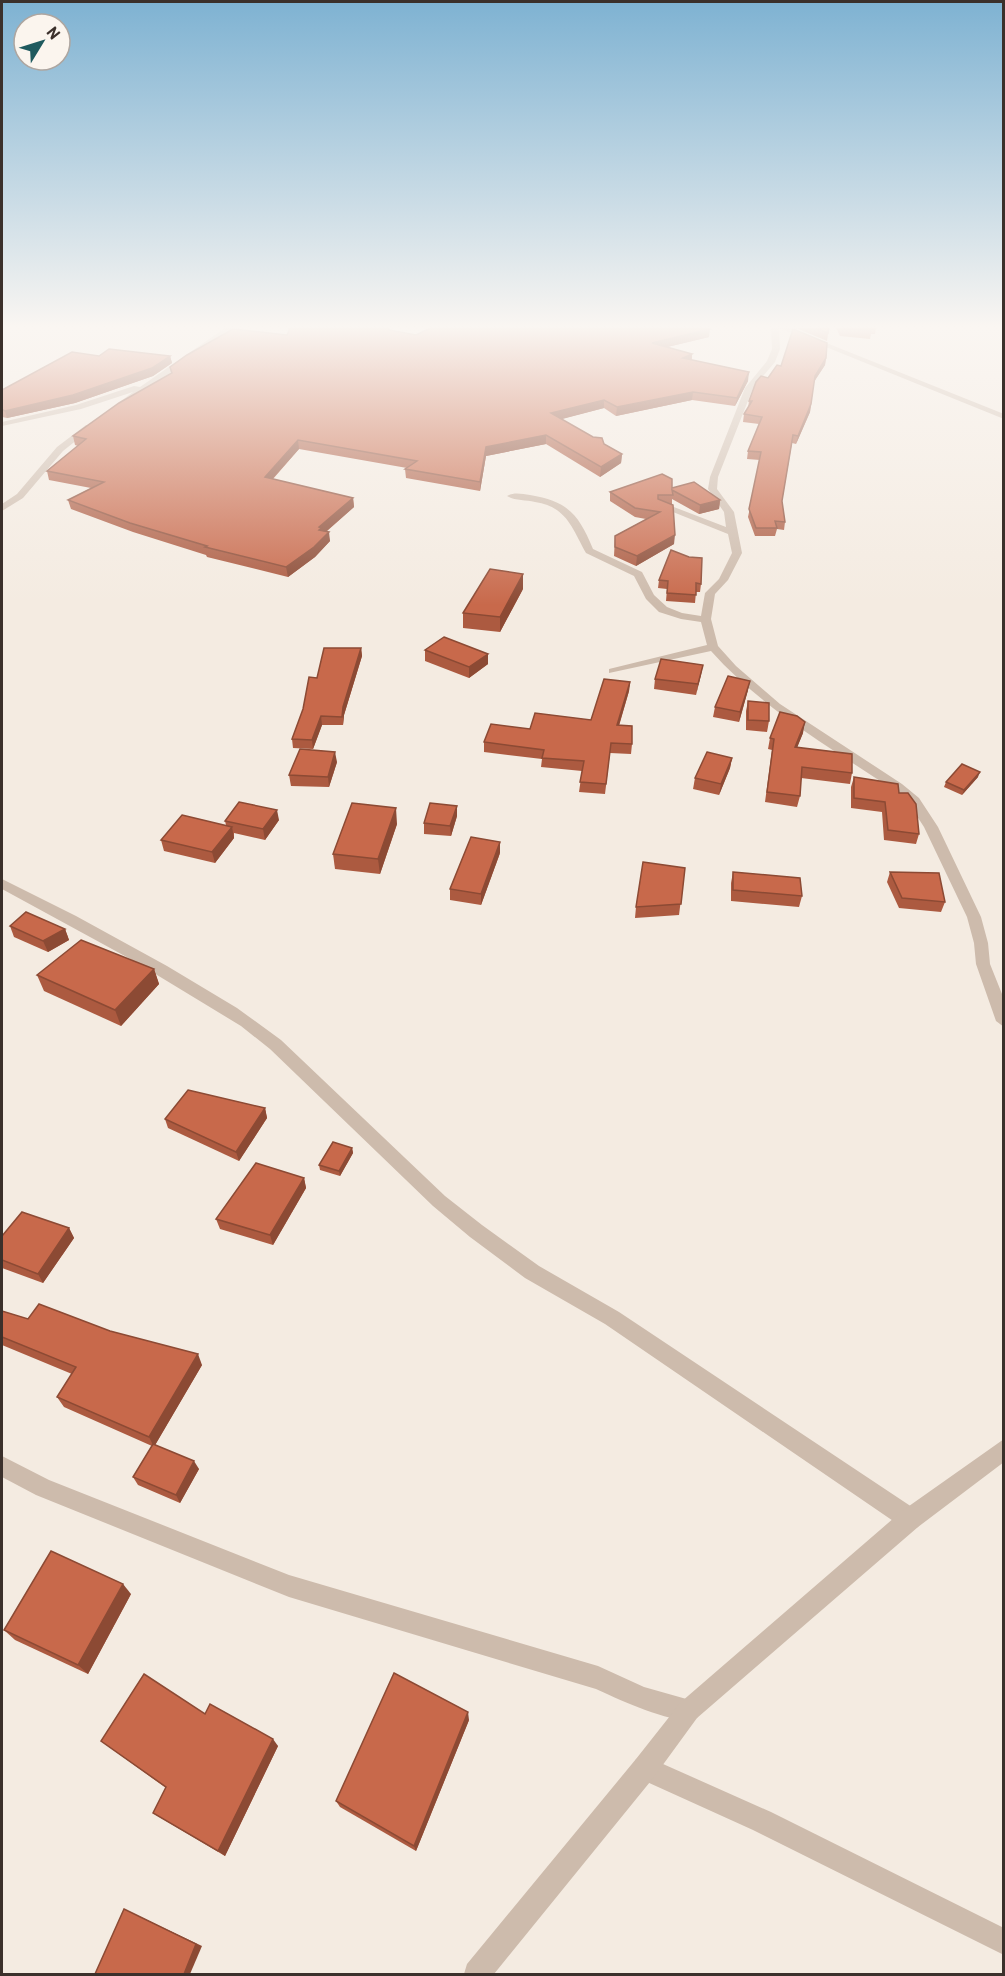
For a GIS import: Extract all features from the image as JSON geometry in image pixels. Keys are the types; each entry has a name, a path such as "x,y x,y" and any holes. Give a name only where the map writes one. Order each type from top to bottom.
{"street":[{"path":"2,424 19,420"},
{"path":"736,420 714,477 712,489 729,512 737,553 723,580 710,593 706,620 713,647 731,669 758,692 914,801 936,837 974,917 981,943 982,964 1004,1021"},
{"path":"2,508 20,496 60,449 96,423"},
{"path":"512,496 536,498 566,508 575,518 589,551 638,574 649,600 655,605 673,614 706,620"},
{"path":"663,506 732,532"},
{"path":"613,671 713,647"},
{"path":"2,884 141,957 282,1047 301,1071 439,1201 476,1231 532,1272 612,1318 910,1519"},
{"path":"477,1974 645,1768 689,1710 910,1519 1004,1449"},
{"path":"2,1466 43,1488 288,1586 598,1678 643,1698 689,1710"},
{"path":"645,1768 762,1821 1004,1942"}],"building":[{"path":"95,420 564,420 593,437 602,438 604,444 622,454 601,467 546,435 486,447 480,482 405,469 417,461 298,440 265,477 353,498 319,527 321,528 319,530 329,532 314,547 286,567 205,547 207,546 130,523 68,500 104,482 47,471 86,439 73,436"},
{"path":"761,420 804,420 798,436 793,435 782,501 785,522 775,521 777,528 756,528 749,509 761,452 748,451"},
{"path":"662,474 672,479 672,488 694,482 720,500 700,505 672,490 673,495 658,495 658,499 673,505 675,535 637,556 615,547 615,536 660,512 635,508 610,492"},
{"path":"671,550 689,557 702,558 701,584 696,583 696,595 667,593 668,581 659,580"},
{"path":"490,569 523,574 500,617 463,613"},
{"path":"444,637 488,654 469,667 425,650"},
{"path":"324,648 361,648 342,717 321,716 312,740 292,739 303,709 309,677 317,678"},
{"path":"661,659 703,665 698,684 655,679"},
{"path":"728,676 750,681 740,712 715,707"},
{"path":"604,679 630,682 617,725 632,726 632,744 611,743 606,784 580,782 584,761 542,758 544,750 484,742 491,724 530,729 535,713 591,720"},
{"path":"748,701 769,703 769,721 748,720"},
{"path":"780,712 797,716 805,722 795,747 852,754 852,773 802,767 800,796 767,792 774,739 770,738"},
{"path":"300,749 335,752 328,777 289,775"},
{"path":"707,752 732,758 721,784 695,778"},
{"path":"962,764 980,772 964,790 946,782"},
{"path":"854,777 898,784 899,793 908,793 916,804 919,834 888,830 885,802 854,798"},
{"path":"239,802 277,810 263,829 225,821"},
{"path":"352,803 396,808 378,859 333,854"},
{"path":"430,803 457,806 450,826 424,823"},
{"path":"182,815 232,827 212,852 161,840"},
{"path":"471,837 500,842 481,894 450,889"},
{"path":"643,862 685,868 681,904 636,907"},
{"path":"733,872 800,878 802,896 733,890"},
{"path":"890,872 939,873 945,902 902,898"},
{"path":"26,912 65,929 43,941 10,926"},
{"path":"81,940 154,969 115,1010 37,975"},
{"path":"188,1090 265,1108 236,1152 165,1119"},
{"path":"333,1142 352,1148 339,1171 319,1165"},
{"path":"256,1163 304,1178 270,1235 216,1219"},
{"path":"22,1212 69,1228 38,1274 2,1260 2,1236"},
{"path":"39,1304 110,1331 198,1354 149,1437 57,1397 76,1367 2,1337 2,1311 28,1319"},
{"path":"153,1444 194,1461 176,1495 133,1477"},
{"path":"51,1551 123,1584 78,1665 4,1630"},
{"path":"394,1673 468,1712 414,1846 336,1801"},
{"path":"144,1674 205,1714 210,1704 273,1739 218,1851 153,1813 166,1787 101,1741"},
{"path":"124,1909 196,1944 184,1974 95,1974"}]}
